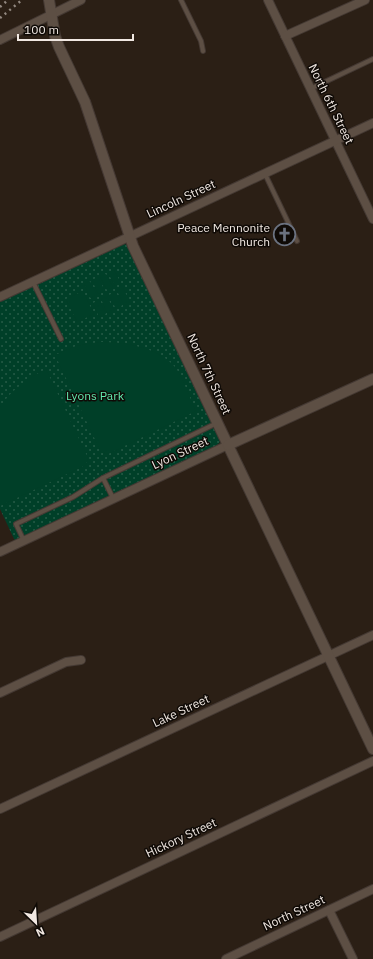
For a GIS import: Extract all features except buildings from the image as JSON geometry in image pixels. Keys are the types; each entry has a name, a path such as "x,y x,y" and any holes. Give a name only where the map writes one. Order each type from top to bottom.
{"street":[{"name":"North 7th Street","path":"49,0 55,36 85,102 133,246 373,749"},
{"path":"0,40 81,0"},
{"name":"North 6th Street","path":"268,0 373,219"},
{"path":"285,36 366,0"},
{"name":"Lincoln Street","path":"0,297 373,123"},
{"name":"Lyon Street","path":"0,552 113,498 373,379"},
{"name":"Lake Street","path":"0,810 373,635"},
{"path":"0,693 66,662 81,660"},
{"name":"Hickory Street","path":"0,937 373,761"},
{"name":"North Street","path":"226,959 373,889"},
{"path":"329,910 353,959"}],"lane":[{"path":"181,0 201,40 203,51"},
{"path":"310,89 373,59"},
{"path":"264,173 297,242"},
{"path":"33,282 61,339"},
{"path":"24,541 16,524 73,497 103,478 218,423"},
{"path":"103,478 113,498"}],"green space":[{"name":"Lyons Park","path":"124,244 128,245 221,440 215,447 15,541 0,509 0,301"},
{"path":"114,270 121,283 115,286 108,273"},
{"path":"106,274 113,287 107,290 100,277"},
{"path":"98,277 105,291 98,294 92,280"},
{"path":"90,281 97,295 90,298 84,284"},
{"path":"123,288 130,302 124,305 117,291"},
{"path":"83,291 94,314 77,322 66,299"},
{"path":"115,292 122,306 116,309 109,295"},
{"path":"107,296 114,310 107,313 101,299"},
{"path":"99,300 106,314 99,317 93,303"},
{"path":"99,342 119,343 140,347 159,354 177,370 196,411 108,454 101,452 55,355 76,346"},
{"path":"46,369 88,458 86,465 0,506 0,407 9,395 20,385"}],"railway":[{"path":"0,7 8,0"},
{"path":"0,18 22,0"}],"place":[{"name":"Peace Mennonite Church","path":"285,235"}]}
